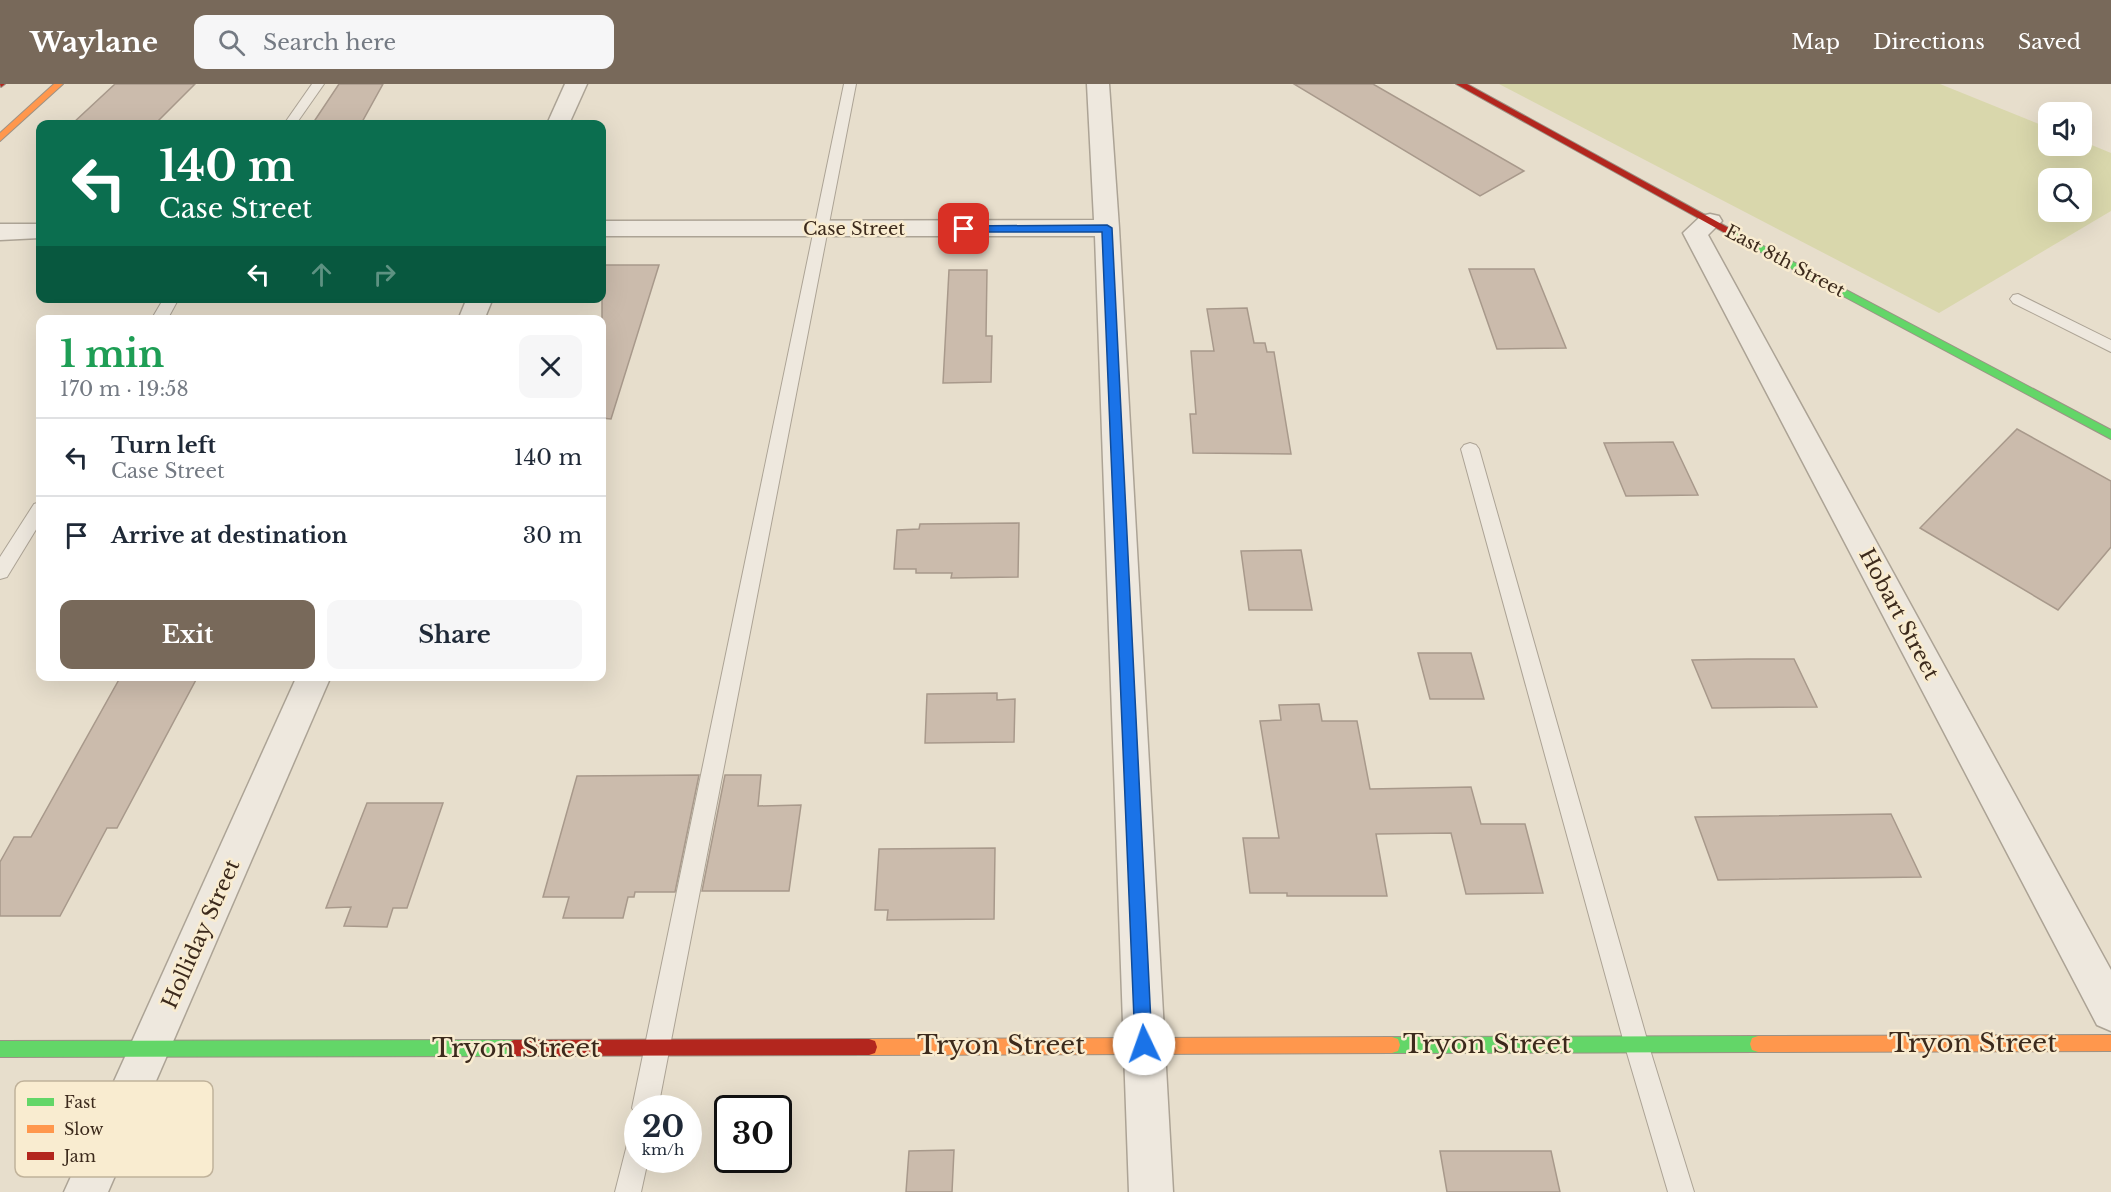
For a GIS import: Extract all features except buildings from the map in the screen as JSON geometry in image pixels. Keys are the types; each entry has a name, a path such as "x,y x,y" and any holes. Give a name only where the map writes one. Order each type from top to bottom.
{"street":[{"path":"0,138 59,84"},
{"path":"560,120 576,84"},
{"path":"1098,84 1107,228 1151,1192"},
{"name":"East 8th Street","path":"1460,84 1710,221 2111,435"},
{"name":"Hobart Street","path":"1710,221 1695,233 2111,1011"},
{"name":"Case Street","path":"606,230 1107,228"},
{"path":"0,232 36,231"},
{"name":"Holliday Street","path":"136,1081 312,681"},
{"name":"Tryon Street","path":"0,1049 2111,1043"},
{"name":"Holliday Street","path":"86,1192 93,1177"}],"lane":[{"path":"293,120 318,84"},
{"path":"648,1095 849,84"},
{"path":"2018,299 2111,346"},
{"path":"1470,449 1636,1043 1681,1192"},
{"path":"0,572 36,515"},
{"path":"628,1192 632,1173"}],"shaded area":[{"path":"1499,84 1940,84 2038,124 2038,156 2092,156 2092,145 2111,153 2111,211 1939,313"}],"traffic: fast":[{"path":"1731,232 2111,435"},
{"path":"1392,1045 1758,1044"},
{"path":"0,1049 514,1048"}],"traffic: slow":[{"path":"0,138 59,84"},
{"path":"1758,1044 2111,1043"},
{"path":"869,1047 1392,1045"}],"traffic: jam":[{"path":"1460,84 1731,232"},
{"path":"514,1048 869,1047"}],"route":[{"path":"964,229 1107,228 1144,1044"}]}
